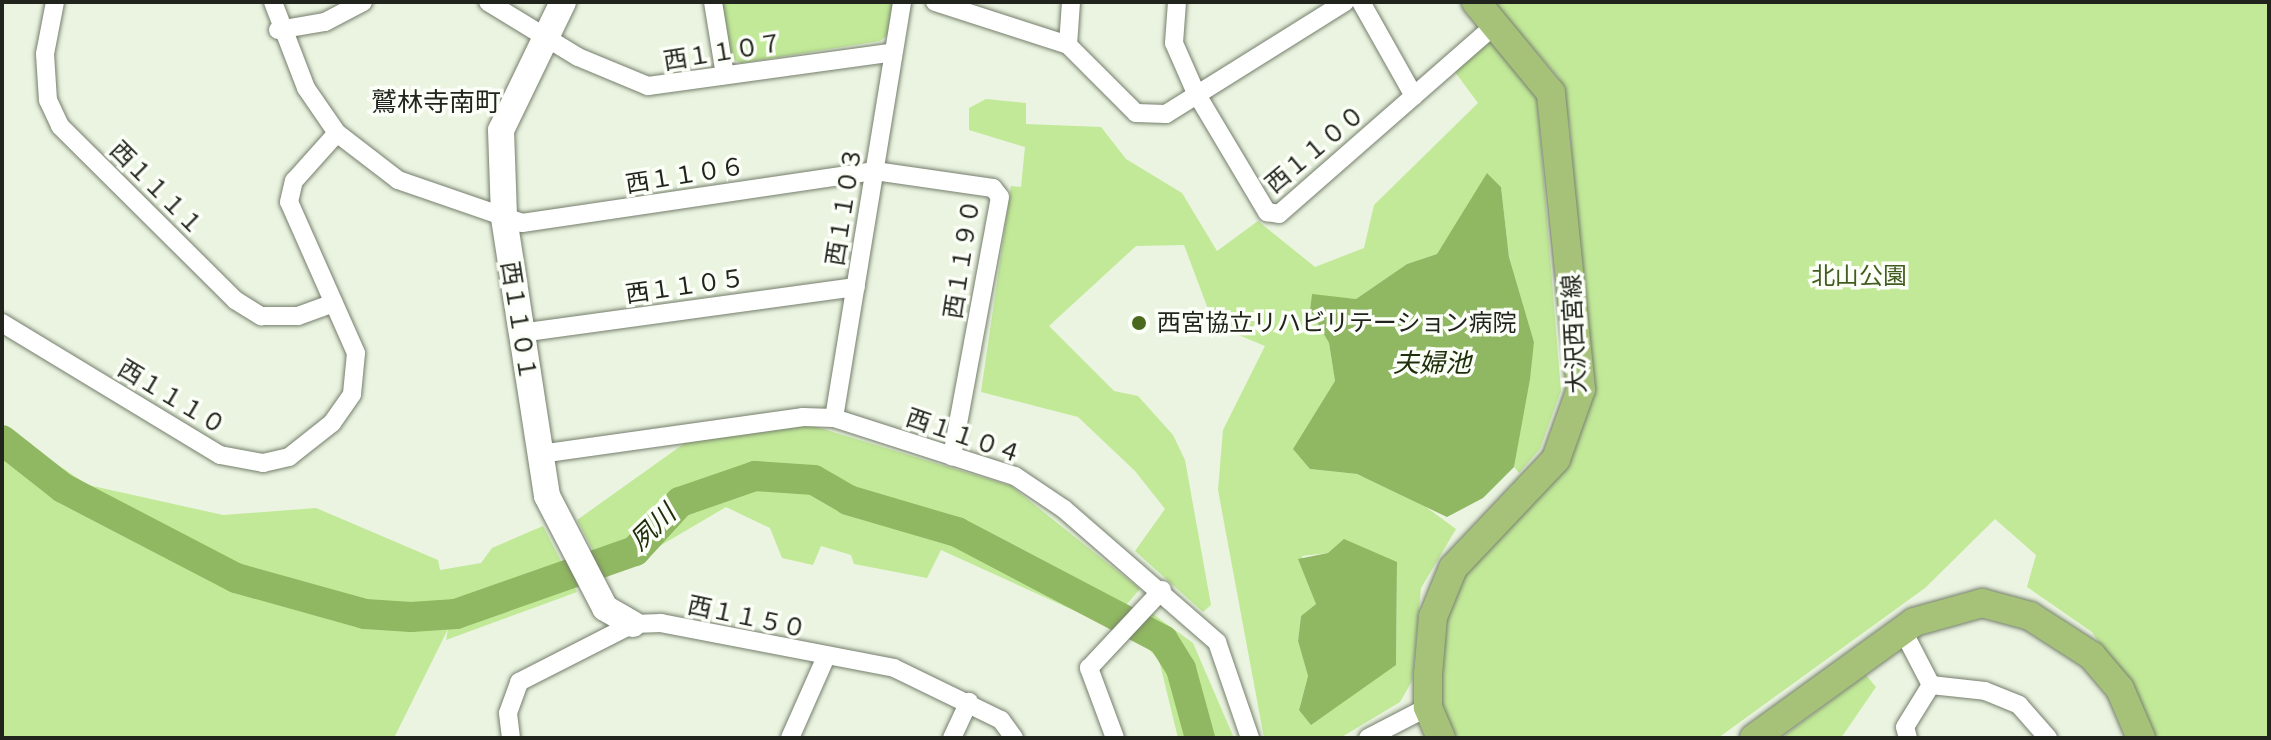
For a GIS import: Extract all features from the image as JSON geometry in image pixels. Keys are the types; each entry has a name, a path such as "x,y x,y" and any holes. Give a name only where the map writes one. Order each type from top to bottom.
{"main road":[{"name":"大沢西宮線","path":"1441,738 1428,707 1433,617 1453,568 1556,459 1581,389 1559,126 1541,73 1476,2"},
{"path":"1754,738 1902,629 1965,604 2030,616 2104,666 2141,738"}],"street":[{"name":"西１１１１","path":"55,2 45,54 48,100 60,126 235,300 261,316 298,316 334,303"},
{"path":"273,2 278,30 337,133 398,180 504,218"},
{"path":"278,30 325,22 363,2"},
{"name":"西１１０７","path":"488,2 544,35 648,86 890,53"},
{"name":"西１１０１","path":"563,2 544,35 501,130 504,218 547,496 596,595 633,624"},
{"path":"713,2 725,75"},
{"name":"西１１０３","path":"834,418 875,171 890,53 902,2"},
{"path":"935,2 1068,45 1136,113 1166,114 1345,2"},
{"path":"1068,45 1071,2"},
{"name":"西１１００","path":"1177,2 1174,43 1196,93 1267,212 1279,214 1497,23"},
{"path":"1361,2 1414,96"},
{"name":"西１１１０","path":"2,323 220,455 263,463 289,457 332,423 352,394 356,353 289,202 294,181 337,133"},
{"name":"西１１０６","path":"504,218 522,223 875,171"},
{"name":"西１１９０","path":"875,171 993,188 1000,197 952,457"},
{"name":"西１１０５","path":"520,333 856,287"},
{"name":"西１１０４","path":"540,454 834,418 1015,476 1162,590 1217,642 1250,738"},
{"path":"1115,738 1089,668 1162,590"},
{"name":"西１１５０","path":"511,738 508,713 519,682 633,624 661,623 825,659 894,668 1001,720 1014,738"},
{"path":"1902,629 1931,685"},
{"path":"790,738 825,659"},
{"path":"1931,685 1996,695 2019,705 2041,736"},
{"path":"1908,738 1905,727 1931,685"},
{"path":"952,738 969,702"},
{"path":"1368,738 1428,707"}],"green space":[{"path":"722,2 893,2 889,34 880,41 741,63 731,58"},
{"name":"北山公園","path":"1493,2 2269,2 2269,738 2149,738 2145,715 2092,632 2027,587 2036,555 1995,519 1925,588 1718,738 1459,738 1442,720 1437,638 1456,584 1589,405 1570,127 1559,78"},
{"path":"1489,39 1537,98 1561,391 1540,449 1519,473 1514,467 1534,342 1509,257 1501,187 1488,174 1437,254 1407,264 1356,299 1312,295 1310,310 1329,343 1335,381 1310,469 1356,474 1411,496 1456,529 1421,588 1412,681 1400,702 1340,738 1264,738 1218,490 1223,430 1265,346 1214,325 1184,245 1136,246 1049,326 1114,391 1138,396 1173,435 1185,460 1211,605 1203,612 1135,551 1165,509 1135,471 1078,417 981,392 1011,186 1021,187 1025,147 969,130 969,108 986,99 1026,103 1026,124 1101,127 1126,159 1182,193 1217,251 1258,221 1315,267 1364,248 1374,205 1478,103 1455,72","holes":["1328,553 1397,562 1396,665 1299,709 1308,676 1298,641 1301,616 1316,604 1302,556"]},
{"path":"800,422 1011,486 1140,589 1108,626 941,550 927,578 854,564 851,555 821,546 813,565 782,558 770,528 726,507 607,577 577,520 685,443"},
{"path":"2,428 88,485 223,515 316,508 438,560 440,570 481,563 492,548 543,526 577,592 446,640 448,629 394,738 2,738"},
{"path":"1150,612 1193,643 1234,738 1178,738 1159,660 1133,633"},
{"path":"1866,675 1876,687 1841,738 1781,738"}],"water":[{"name":"夫婦池","path":"1487,173 1501,187 1509,257 1534,342 1530,379 1514,467 1483,498 1447,517 1357,474 1310,469 1293,449 1335,381 1329,343 1310,310 1312,294 1356,299 1407,264 1437,254"},
{"path":"1344,539 1397,562 1396,665 1311,725 1299,710 1308,676 1298,641 1301,616 1316,604 1298,559 1328,553"}],"waterway":[{"name":"夙川","path":"2,440 63,488 236,578 365,614 411,617 456,614 635,551 680,502 755,476 814,480 848,500 957,532 1163,640 1181,669 1200,738"}],"place":[{"name":"西宮協立リハビリテーション病院","path":"1139,323"}],"district":[{"name":"鷲林寺南町","path":"436,103"}]}
